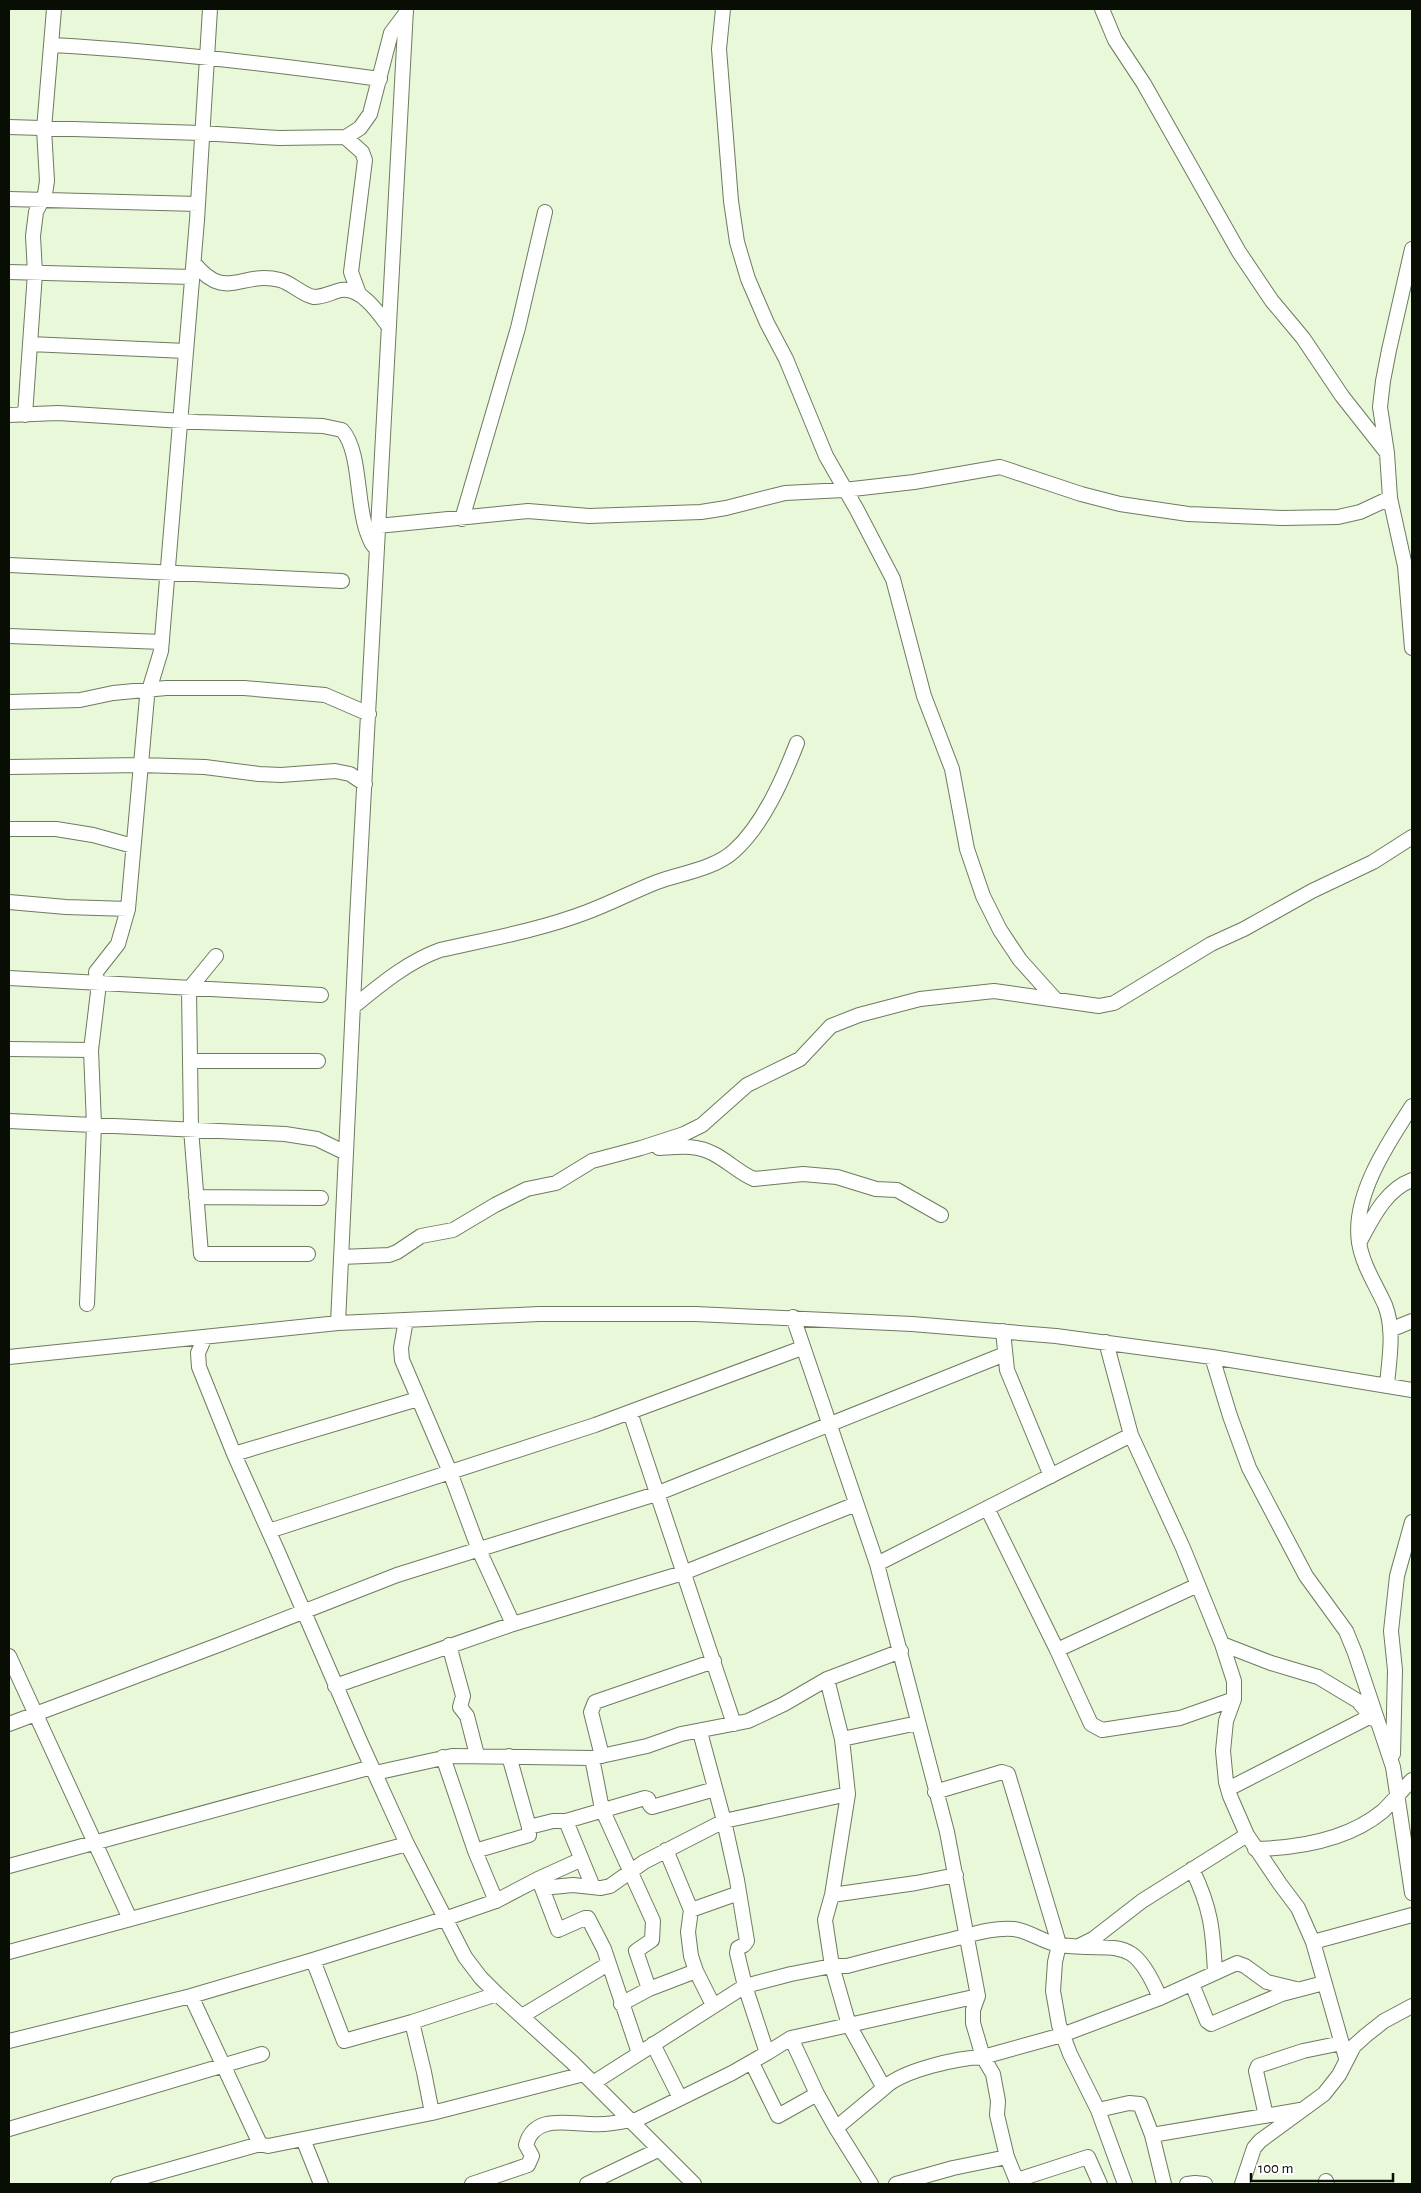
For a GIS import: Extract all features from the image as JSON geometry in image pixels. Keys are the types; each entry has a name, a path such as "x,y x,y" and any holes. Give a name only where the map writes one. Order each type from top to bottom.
{"street":[{"path":"25,415 36,273 34,236 36,212 45,194 47,181 44,128 54,9"},
{"path":"87,1304 94,1125 91,1050 98,992 96,972 118,944 128,909 140,765 149,689 158,666 162,642 194,263 210,9"},
{"path":"723,9 719,49 731,201 737,242 748,279 767,323 786,359 826,456 844,490 858,510 871,539 889,570 924,696 937,735 952,769 967,849 980,888 1000,930 1020,960 1055,1000"},
{"path":"1102,9 1115,40 1144,84 1239,252 1272,301 1303,338 1342,396 1387,452"},
{"path":"9,127 201,133 279,138 345,137 360,128 370,114 391,33 406,11"},
{"path":"338,1323 368,714 406,11"},
{"path":"52,45 107,48 206,58 380,79"},
{"path":"345,137 362,152 366,160 351,272 359,294"},
{"path":"9,199 198,204"},
{"path":"462,519 518,328 545,212"},
{"path":"1412,249 1381,394 1381,422 1387,452 1390,498 1405,566 1412,648"},
{"path":"194,263 205,276 219,283 272,279 284,282 310,297 319,297 346,290 359,294 378,312 389,327"},
{"path":"9,272 192,277"},
{"path":"30,344 186,351"},
{"path":"9,416 58,413 323,426 342,430 349,440 353,453 364,523 372,545 377,550"},
{"path":"378,526 528,511 589,516 701,512 726,508 779,494 844,490 914,482 1000,467 1081,494 1120,504 1188,514 1282,518 1338,517 1360,512 1390,498"},
{"path":"9,564 167,574 342,581"},
{"path":"9,636 162,642"},
{"path":"9,702 80,700 149,689 244,688 333,697 368,714"},
{"path":"353,1007 386,980 428,954 545,926 586,913 657,882 692,872 733,853 749,836 771,799 786,773 797,744"},
{"path":"9,767 140,765 205,767 259,774 335,771 350,774 365,784"},
{"path":"9,829 56,829 93,835 133,846"},
{"path":"341,1257 388,1255 404,1248 421,1236 453,1230 495,1205 527,1190 556,1183 592,1161 666,1141 702,1125 747,1085 800,1059 824,1030 845,1020 920,998 994,991 1099,1006 1114,1003 1211,944 1244,929 1312,891 1372,862 1412,837"},
{"path":"9,902 66,907 128,909"},
{"path":"216,956 190,988 191,1129 201,1254 308,1254"},
{"path":"9,978 321,995"},
{"path":"9,1049 91,1050"},
{"path":"190,1061 318,1061"},
{"path":"1387,1385 1390,1330 1386,1307 1371,1277 1359,1243 1358,1225 1373,1169 1412,1106"},
{"path":"9,1121 285,1134 317,1139 346,1153"},
{"path":"641,1148 692,1146 714,1154 745,1176 754,1179 813,1174 837,1177 876,1189 897,1190 942,1216"},
{"path":"1359,1243 1375,1214 1391,1193 1412,1180"},
{"path":"196,1197 321,1198"},
{"path":"9,1357 338,1323 610,1313 793,1317 1003,1331 1106,1342 1412,1390"},
{"path":"793,1317 877,1564 901,1651 956,1874 978,1996 973,2010 973,2024 983,2057 993,2074 998,2101 996,2115 1007,2157 1017,2182 1088,2157 1100,2184"},
{"path":"406,1320 401,1348 402,1360 450,1472 479,1550 513,1624"},
{"path":"1390,1330 1412,1321"},
{"path":"1003,1331 1007,1370 1051,1476"},
{"path":"205,1337 198,1353 199,1367 234,1454 304,1611 335,1686 407,1844 465,1956 481,1978 497,1994 588,2078 694,2184"},
{"path":"1106,1342 1131,1435 1150,1472 1198,1584 1222,1644 1234,1681 1234,1698 1226,1722 1223,1744 1228,1789 1247,1836 1298,1908 1313,1942 1346,2058"},
{"path":"269,1532 630,1412 802,1348"},
{"path":"9,1724 397,1575 656,1494 1005,1354"},
{"path":"1212,1358 1249,1468 1306,1576 1346,1631 1392,1767"},
{"path":"234,1454 418,1399"},
{"path":"630,1412 734,1724"},
{"path":"877,1564 1131,1435"},
{"path":"335,1686 513,1624 683,1573 856,1504"},
{"path":"987,1508 1091,1724 1102,1730 1180,1718 1234,1698"},
{"path":"1412,1522 1397,1576 1390,1631 1395,1670 1392,1767 1412,1893"},
{"path":"1057,1650 1198,1584"},
{"path":"1222,1644 1271,1663 1318,1677 1358,1701 1375,1720"},
{"path":"450,1645 464,1696 460,1707 467,1716 477,1755"},
{"path":"9,1866 374,1770 443,1757 477,1755 597,1757 647,1746 681,1734 700,1732 748,1721 784,1704 827,1678 901,1651"},
{"path":"9,1656 130,1919"},
{"path":"649,1988 636,1951 652,1940 651,1934 654,1924 602,1809 591,1712 595,1702 714,1661"},
{"path":"827,1678 842,1739 848,1794 832,1895 825,1920 832,1966 849,2025 884,2088"},
{"path":"1228,1789 1375,1720"},
{"path":"842,1739 918,1723"},
{"path":"700,1732 724,1821 739,1893 746,1941 736,1949 745,1986 767,2053"},
{"path":"475,1851 528,1836 529,1827 509,1756"},
{"path":"443,1757 475,1851 496,1901"},
{"path":"936,1792 1007,1772 1042,1882 1058,1945 1054,1962 1053,1991 1062,2035 1098,2110 1125,2184"},
{"path":"1256,1849 1285,1849 1336,1836 1366,1822 1382,1811 1412,1780"},
{"path":"529,1827 553,1821 566,1821 645,1798 648,1799 652,1807 715,1789"},
{"path":"540,1883 593,1887 610,1886 644,1862 724,1821 848,1794"},
{"path":"566,1821 580,1860 593,1887"},
{"path":"1078,1946 1093,1939 1142,1901 1247,1836"},
{"path":"9,1952 407,1844"},
{"path":"666,1850 691,1910 689,1943 696,1971 713,2005"},
{"path":"9,2041 192,1996 447,1918 540,1883 580,1860"},
{"path":"1192,1869 1208,1904 1215,1973"},
{"path":"832,1895 916,1883 956,1874"},
{"path":"540,1883 557,1928 561,1930 588,1918 604,1946 621,2004 639,2053"},
{"path":"691,1910 739,1893"},
{"path":"1313,1942 1412,1915"},
{"path":"118,2184 260,2144 268,2146 303,2139 432,2113 588,2078 639,2053 745,1986 791,1974 832,1966 847,1966 967,1936 1000,1930 1017,1929 1058,1945 1109,1946 1130,1952 1140,1962 1160,1998"},
{"path":"313,1960 344,2041 412,2022 497,1994"},
{"path":"522,2016 608,1964"},
{"path":"836,2128 892,2081 916,2071 983,2057 1062,2035 1160,1998 1232,1964 1241,1964 1267,1982 1296,1989"},
{"path":"621,2004 649,1988 696,1971"},
{"path":"1192,1984 1207,2021 1211,2024 1296,1989 1324,1983"},
{"path":"192,1996 260,2144"},
{"path":"480,2183 528,2164 532,2156 526,2145 527,2141 531,2133 543,2124 555,2122 592,2124 631,2121 752,2062 791,2038 978,1996"},
{"path":"1242,2184 1254,2148 1260,2141 1324,2094 1339,2075 1346,2058 1354,2046 1384,2021 1412,2006"},
{"path":"412,2022 432,2113"},
{"path":"791,2038 817,2094 871,2184"},
{"path":"1266,2116 1256,2071 1258,2066 1303,2052 1342,2043"},
{"path":"653,2044 680,2098"},
{"path":"9,2129 262,2054"},
{"path":"752,2062 778,2116 817,2094"},
{"path":"1098,2110 1138,2102 1152,2135 1164,2184"},
{"path":"1152,2135 1306,2108"},
{"path":"303,2139 321,2184"},
{"path":"587,2184 658,2150"},
{"path":"896,2184 953,2168 1007,2157"},
{"path":"1188,2184 1205,2184"}]}
